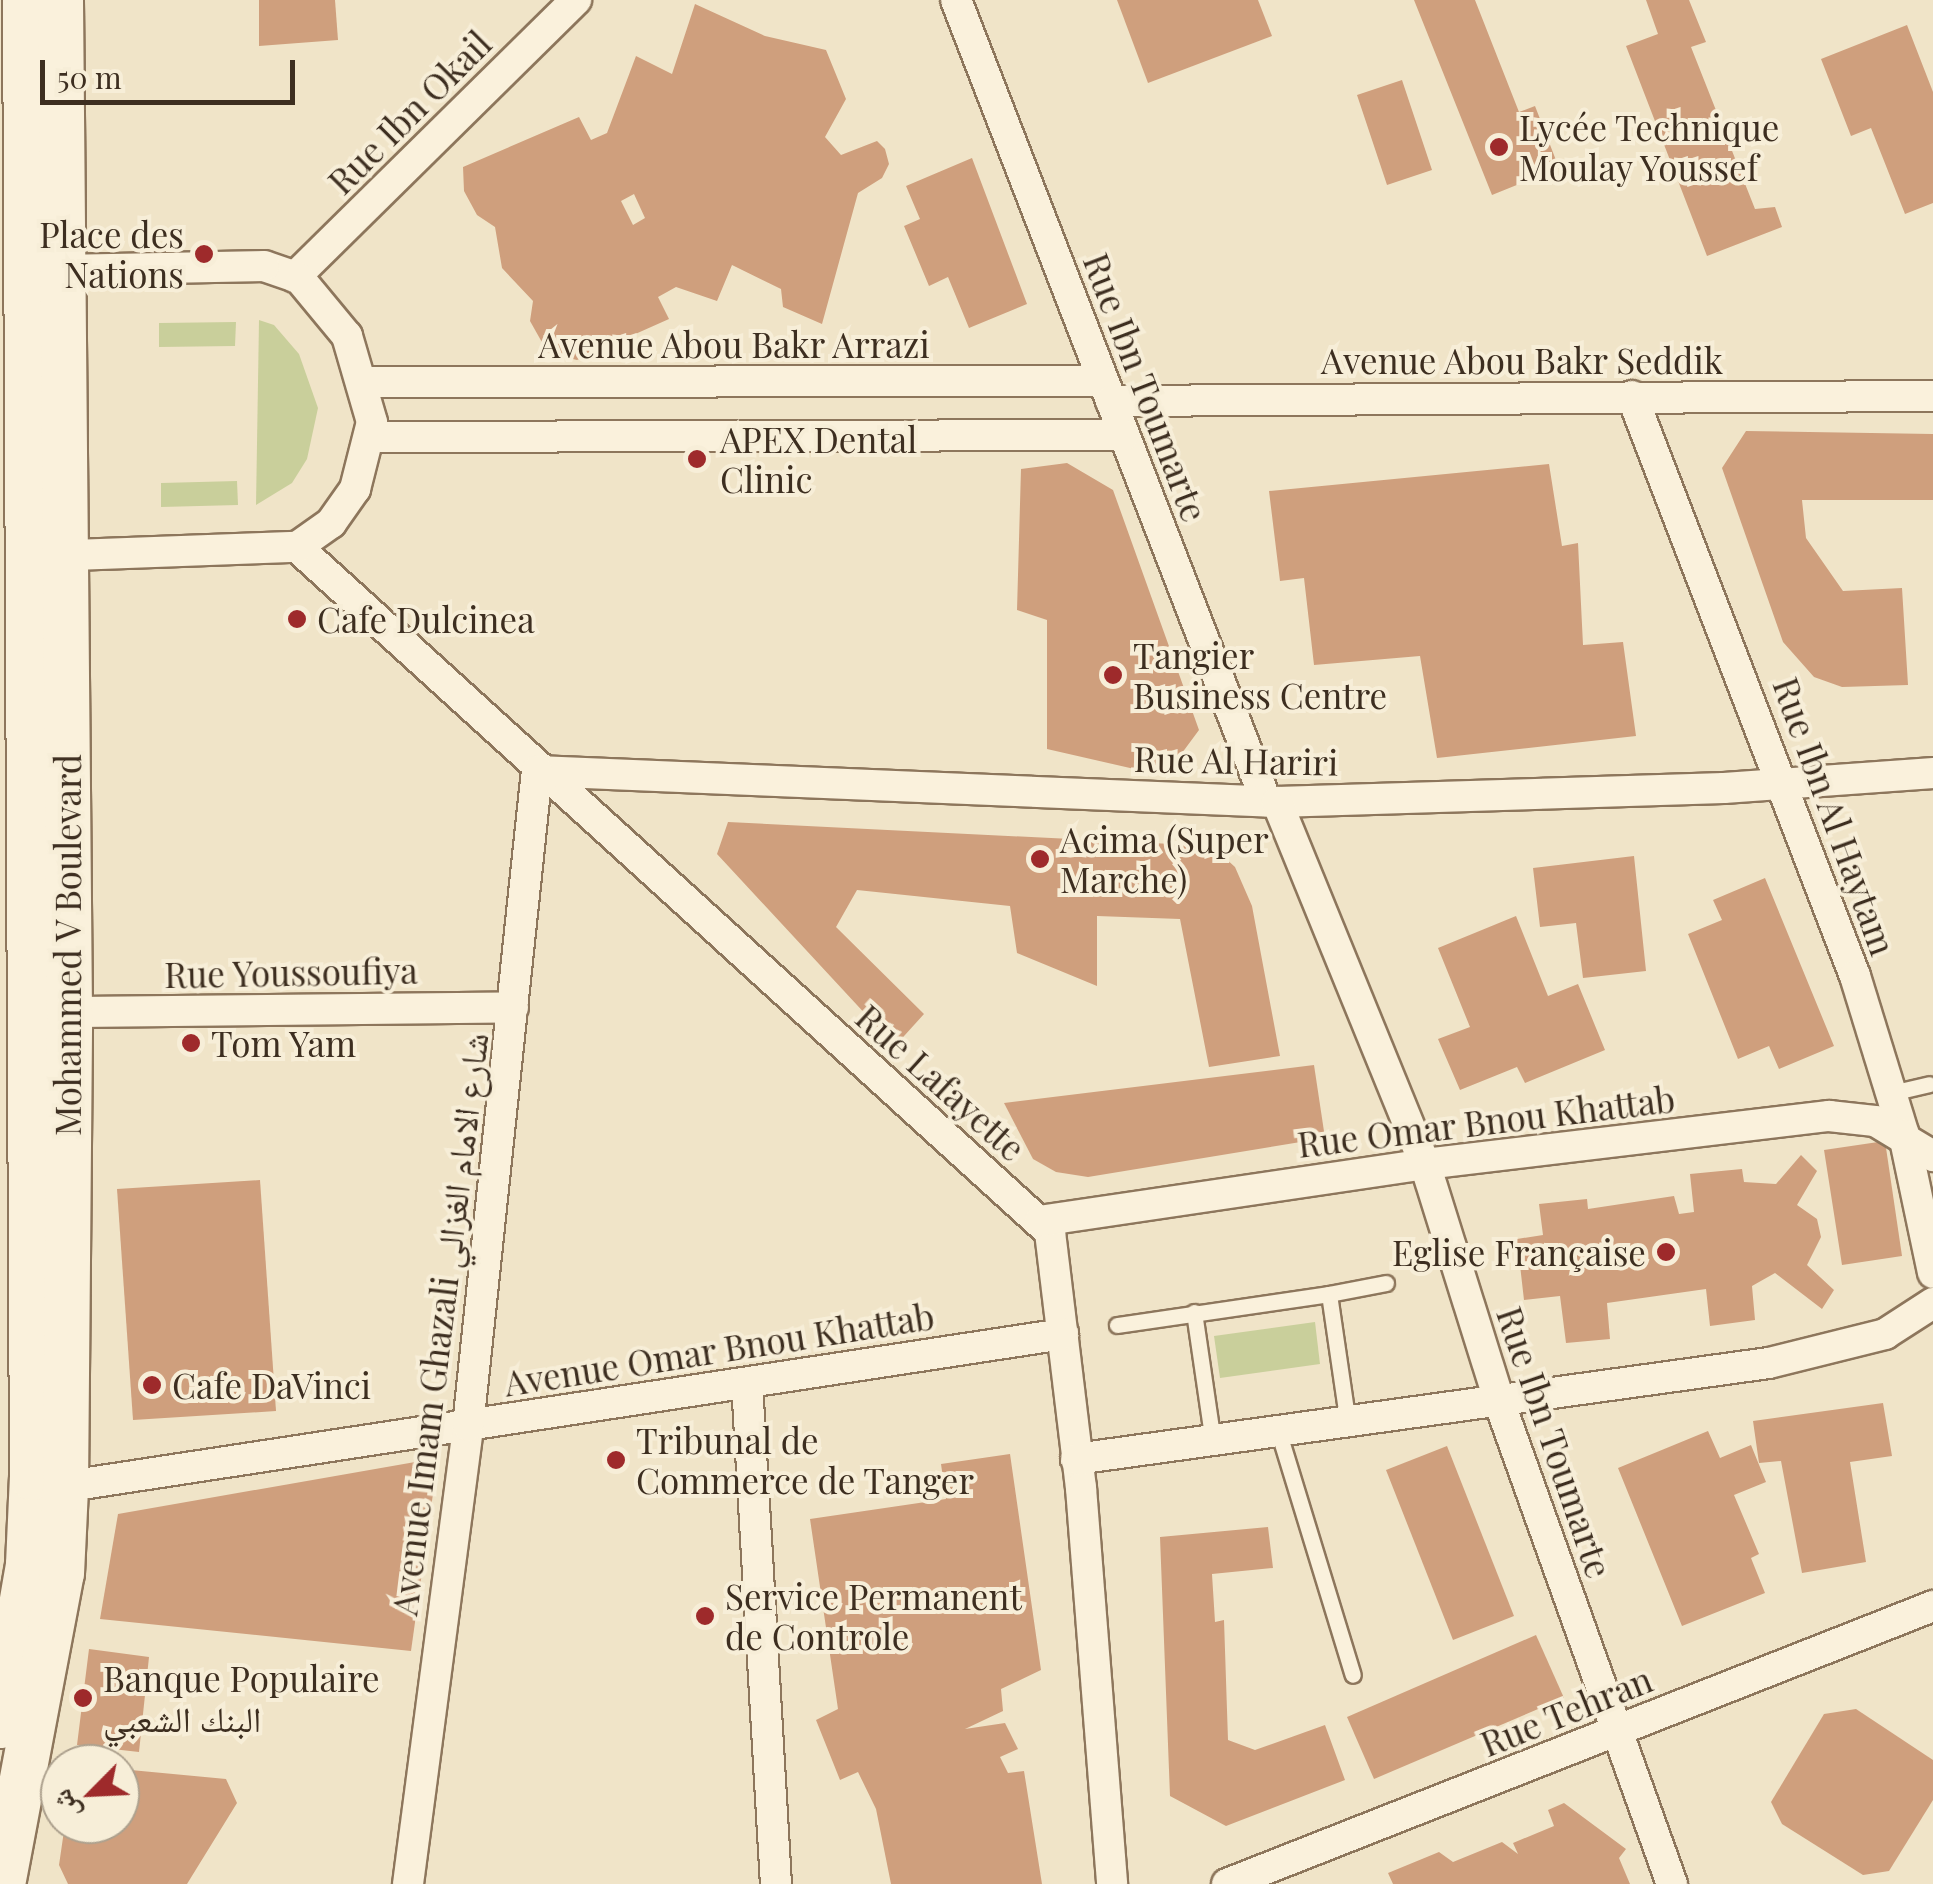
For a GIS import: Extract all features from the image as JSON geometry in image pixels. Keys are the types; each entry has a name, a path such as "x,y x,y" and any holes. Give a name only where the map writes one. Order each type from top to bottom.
{"main road":[{"path":"24,257 25,0"},
{"name":"Mohammed V Boulevard","path":"2,1884 62,1573 48,1489 34,1024 47,556 24,257 60,0"},
{"path":"0,1724 28,1564 48,1489 20,1173 34,1024"}],"street":[{"name":"Rue Ibn Okail","path":"295,277 576,0"},
{"name":"Rue Ibn Toumarte","path":"956,0 1124,435 1272,802 1425,1164 1500,1404 1613,1732 1672,1884"},
{"path":"24,257 264,266 295,277 332,310 364,382 370,437 365,465 340,511 296,546 47,556"},
{"name":"Avenue Abou Bakr Arrazi","path":"364,382 1107,391"},
{"name":"Avenue Abou Bakr Seddik","path":"1107,391 1933,396"},
{"name":"Rue Ibn Al Haytam","path":"1632,396 1784,784 1891,1093 1904,1135 1933,1273"},
{"path":"370,437 1124,435"},
{"name":"Rue Lafayette","path":"296,546 538,771 1040,1221 1055,1244 1112,1884"},
{"name":"Rue Al Hariri","path":"538,771 1272,802 1784,784 1933,773"},
{"name":"Avenue Imam Ghazali شارع الامام الغزالي","path":"408,1884 468,1426 538,771"},
{"name":"Rue Youssoufiya","path":"34,1024 513,1007"},
{"name":"Rue Omar Bnou Khattab","path":"1040,1221 1425,1164 1828,1116 1855,1116 1904,1135 1933,1156"},
{"path":"1076,1459 1212,1435 1649,1384 1854,1345 1908,1322 1933,1303"},
{"name":"Avenue Omar Bnou Khattab","path":"48,1489 1062,1334"},
{"path":"747,1383 776,1884"},
{"name":"Rue Tehran","path":"1226,1884 1933,1606"}],"lane":[{"path":"1891,1093 1929,1084"},
{"path":"1117,1326 1386,1283"},
{"path":"1329,1294 1347,1418"},
{"path":"1194,1312 1212,1435"},
{"path":"1277,1427 1353,1675"}],"green space":[{"path":"259,320 274,325 299,354 318,408 307,459 292,483 256,505"},
{"path":"236,322 235,346 159,347 159,323"},
{"path":"237,481 238,505 161,507 161,483"},
{"path":"1315,1322 1320,1364 1220,1378 1214,1336"}],"building":[{"path":"259,0 335,0 338,40 259,46"},
{"path":"1117,0 1258,0 1272,36 1148,83"},
{"path":"1414,0 1475,0 1519,112 1535,106 1559,168 1492,195"},
{"path":"1646,0 1689,0 1706,42 1691,47 1755,209 1775,207 1782,227 1707,256 1626,46 1658,34"},
{"path":"695,4 765,36 826,50 846,99 825,137 841,155 877,141 885,149 889,164 882,178 858,193 822,324 783,307 781,289 732,265 717,301 676,287 658,297 669,319 577,360 548,353 530,321 533,301 502,268 495,227 477,215 464,191 463,167 579,117 591,140 607,133 636,56 672,74","holes":["634,194 645,218 633,225 621,201"]},
{"path":"1907,25 1933,92 1933,203 1905,214 1871,128 1851,136 1821,59"},
{"path":"1402,80 1432,170 1387,185 1357,95"},
{"path":"972,158 1027,304 969,328 948,277 929,286 904,226 920,219 906,186"},
{"path":"1746,431 1933,434 1933,500 1802,500 1806,538 1843,591 1902,588 1908,685 1842,687 1814,677 1783,642 1722,468"},
{"name":"Tangier Business Centre","path":"1067,463 1113,490 1199,730 1165,776 1047,749 1047,620 1017,610 1021,469"},
{"path":"1549,464 1562,546 1578,543 1583,645 1623,642 1636,736 1437,758 1420,656 1314,665 1304,578 1280,581 1269,491"},
{"path":"728,822 1212,846 1235,867 1252,906 1280,1056 1209,1067 1180,919 1097,916 1097,986 1017,953 1010,906 857,890 836,927 924,1014 895,1046 717,854"},
{"path":"1634,856 1646,971 1583,978 1576,923 1540,927 1533,868"},
{"path":"1765,878 1834,1046 1779,1069 1769,1046 1738,1059 1688,934 1722,920 1713,900"},
{"path":"1516,916 1548,996 1578,984 1605,1050 1525,1083 1517,1067 1460,1090 1438,1039 1470,1027 1438,948"},
{"path":"1314,1065 1325,1138 1088,1177 1056,1172 1033,1159 1004,1103"},
{"path":"1885,1141 1902,1256 1842,1265 1824,1150"},
{"name":"Eglise Française","path":"1801,1155 1817,1171 1797,1205 1817,1219 1821,1237 1807,1265 1834,1290 1822,1309 1775,1273 1752,1286 1755,1320 1710,1326 1706,1289 1607,1303 1610,1339 1566,1343 1560,1296 1524,1300 1517,1239 1543,1235 1539,1204 1587,1199 1588,1209 1674,1196 1679,1214 1694,1212 1690,1174 1742,1169 1744,1182 1776,1184"},
{"path":"260,1180 276,1411 133,1420 117,1189"},
{"path":"1883,1403 1892,1456 1850,1462 1866,1562 1802,1573 1781,1461 1759,1463 1753,1421"},
{"path":"1708,1431 1720,1458 1751,1445 1766,1482 1734,1495 1759,1554 1751,1558 1765,1593 1682,1626 1618,1468"},
{"path":"1447,1446 1514,1616 1453,1640 1386,1470"},
{"path":"1010,1454 1041,1670 1001,1689 1003,1711 965,1729 1005,1723 1018,1749 1000,1757 1008,1773 1024,1771 1042,1884 891,1884 876,1809 858,1772 840,1780 816,1720 838,1709 810,1519 946,1499 941,1464"},
{"path":"438,1458 411,1651 100,1619 118,1514"},
{"path":"1268,1527 1273,1568 1212,1574 1215,1622 1224,1620 1228,1740 1255,1750 1325,1725 1345,1780 1226,1826 1170,1796 1160,1537"},
{"path":"1536,1635 1564,1698 1374,1779 1347,1717"},
{"path":"89,1649 149,1657 140,1744 77,1744"},
{"path":"1856,1709 1933,1760 1933,1800 1889,1871 1863,1875 1782,1824 1771,1802 1824,1714"},
{"path":"140,1771 226,1779 237,1803 187,1884 68,1884 59,1865 62,1844 140,1844"},
{"path":"1564,1803 1626,1849 1619,1858 1630,1884 1393,1884 1388,1873 1439,1852 1453,1862 1502,1842 1518,1854 1513,1843 1554,1826 1548,1810"}],"place":[{"name":"Lycée Technique Moulay Youssef","path":"1499,147"},
{"name":"Place des Nations","path":"204,254"},
{"name":"APEX Dental Clinic","path":"697,459"},
{"name":"Cafe Dulcinea","path":"297,619"},
{"name":"Tangier Business Centre","path":"1113,675"},
{"name":"Acima (Super Marche)","path":"1040,859"},
{"name":"Tom Yam","path":"191,1043"},
{"name":"Eglise Française","path":"1666,1252"},
{"name":"Cafe DaVinci","path":"152,1385"},
{"name":"Tribunal de Commerce de Tanger","path":"616,1460"},
{"name":"Service Permanent de Controle","path":"705,1616"},
{"name":"Banque Populaire البنك الشعبي","path":"83,1698"}]}
